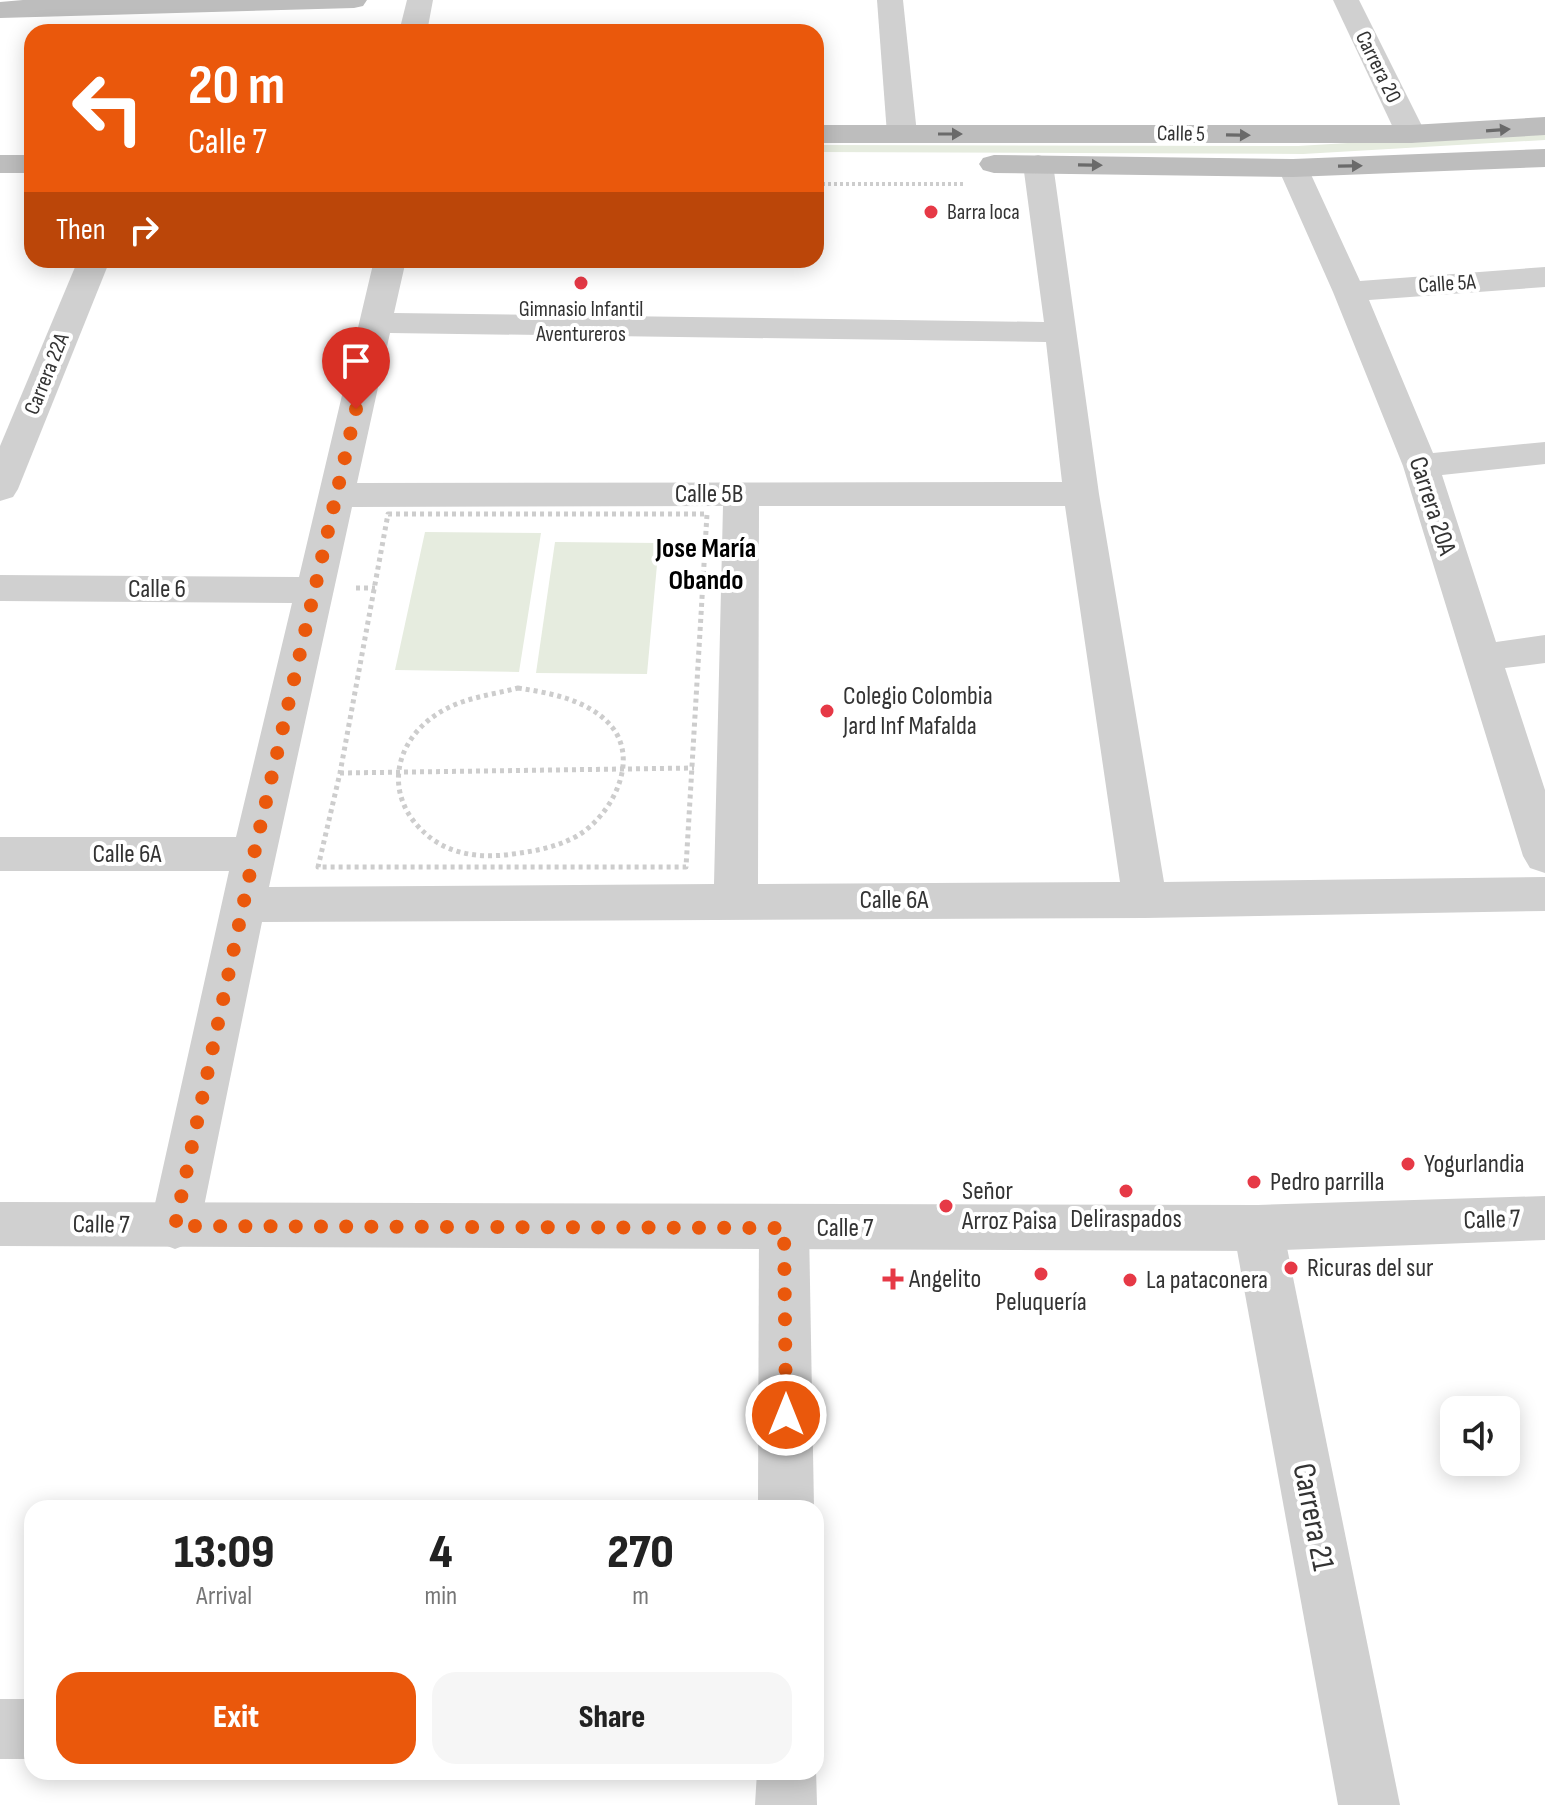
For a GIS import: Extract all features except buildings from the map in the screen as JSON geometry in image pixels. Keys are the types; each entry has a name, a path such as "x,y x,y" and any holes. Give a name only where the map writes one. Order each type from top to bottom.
{"main road":[{"path":"0,10 354,0"},
{"name":"Calle 5","path":"824,134 1411,134 1545,126"},
{"name":"Calle 5","path":"959,164 1293,168 1545,158"},
{"path":"0,164 24,164"}],"street":[{"path":"415,24 420,0"},
{"path":"890,0 902,134"},
{"name":"Carrera 20","path":"1346,0 1411,134"},
{"path":"1038,164 1081,494 1145,901"},
{"name":"Carrera 20A","path":"1293,168 1349,292 1421,466 1545,856"},
{"name":"Carrera 22A","path":"0,489 91,268"},
{"path":"175,1226 254,854 388,268"},
{"name":"Calle 5A","path":"1349,292 1545,277"},
{"path":"376,323 1062,332"},
{"path":"1421,466 1545,453"},
{"path":"736,899 741,494"},
{"name":"Calle 5B","path":"337,495 1081,494"},
{"name":"Calle 6","path":"0,588 315,590"},
{"path":"1480,658 1545,649"},
{"name":"Calle 6A","path":"0,854 254,854"},
{"name":"Calle 6A","path":"243,905 736,899 1145,901 1545,894"},
{"name":"Calle 7","path":"0,1224 1258,1228 1545,1218"},
{"path":"784,1228 786,1500"},
{"name":"Carrera 21","path":"1258,1228 1369,1805"},
{"path":"0,1729 24,1729"},
{"path":"786,1805 787,1780"}],"path":[{"path":"318,867 340,773 388,514"},
{"path":"518,688 552,692 583,703 606,720 621,743 624,769 615,798 593,825 561,845 521,856 480,857 443,847 414,827 397,801 395,772 404,745 424,722 451,704 483,692 518,688"},
{"path":"340,773 694,768"}],"shaded area":[{"path":"1545,131 1545,140 1303,154 824,152 824,145 1298,146"},
{"path":"425,532 541,533 519,672 395,670"},
{"path":"555,542 659,543 647,674 536,673"}],"place":[{"name":"Barra loca","path":"931,212"},
{"name":"Gimnasio Infantil Aventureros","path":"581,283"},
{"name":"Colegio Colombia Jard Inf Mafalda","path":"827,711"},
{"name":"Yogurlandia","path":"1408,1164"},
{"name":"Pedro parrilla","path":"1254,1182"},
{"name":"Deliraspados","path":"1126,1191"},
{"name":"Señor Arroz Paisa","path":"946,1206"},
{"name":"Ricuras del sur","path":"1291,1268"},
{"name":"Peluquería","path":"1041,1274"},
{"name":"Angelito","path":"893,1279"},
{"name":"La pataconera","path":"1130,1280"}],"district":[{"name":"Jose María Obando","path":"706,564"}],"route":[{"path":"356,409 254,854 175,1226 784,1228 786,1415"}]}
